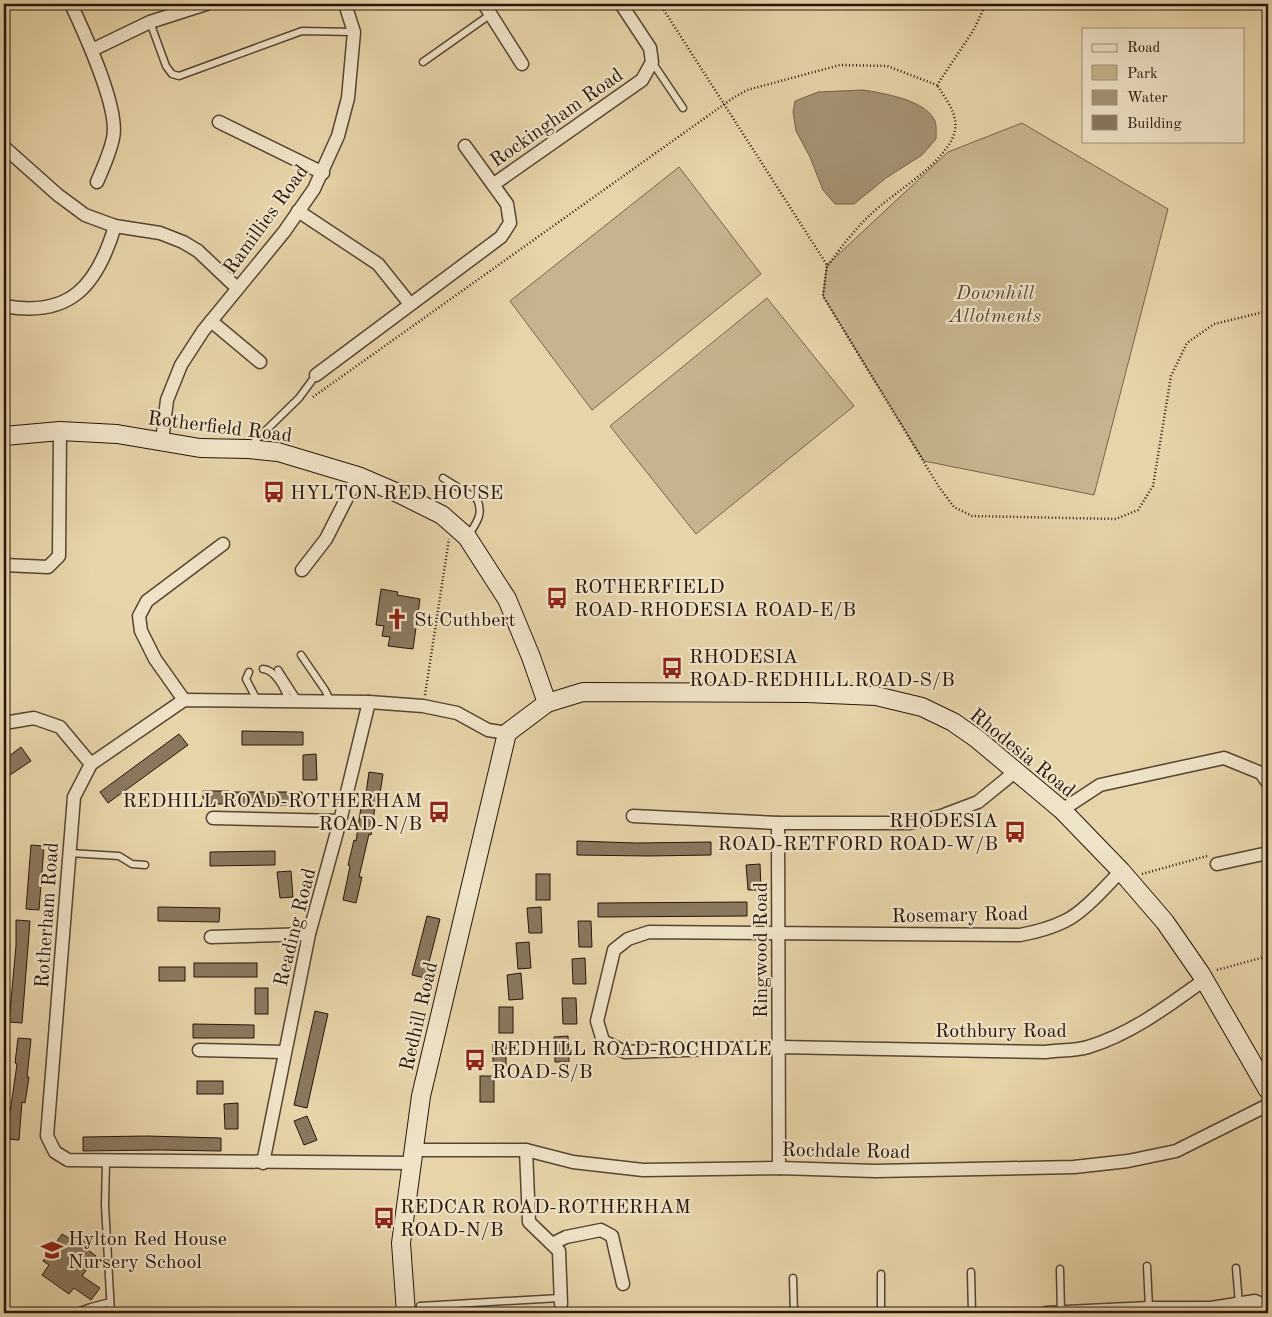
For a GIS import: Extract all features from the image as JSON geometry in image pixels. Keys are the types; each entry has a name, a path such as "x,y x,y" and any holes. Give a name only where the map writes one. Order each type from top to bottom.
{"street":[{"path":"71,4 92,50 112,108 114,137 98,182"},
{"path":"92,50 150,22 206,4"},
{"name":"Ramillies Road","path":"162,441 167,400 182,365 202,331 284,232 323,173 338,136 348,98 354,32 345,4"},
{"path":"621,4 650,48 652,62"},
{"path":"488,9 522,64"},
{"name":"Rockingham Road","path":"494,184 642,80 652,62"},
{"path":"219,122 323,173"},
{"path":"316,375 500,237 510,223 507,204 465,146"},
{"path":"4,147 58,195 85,215 115,226 160,233 183,242 198,251 237,288"},
{"path":"298,211 378,264 410,304"},
{"path":"4,306 25,310 39,309 68,301 86,286 98,268 110,243 115,226"},
{"path":"211,321 260,362"},
{"path":"4,565 48,566 59,556 60,431"},
{"name":"Rotherfield Road","path":"4,436 60,431 117,434 200,448 278,452 358,476 400,494 442,515 467,537 507,600 531,657 547,703"},
{"path":"302,570 326,539 358,476"},
{"path":"224,544 147,601 139,616 142,631 155,659 184,700 369,702 423,706 457,713 488,730 507,733"},
{"name":"Rhodesia Road","path":"507,733 547,703 583,692 807,693 876,696 922,707 953,722 976,738 1062,810 1124,875 1164,922 1203,977 1268,1090"},
{"name":"Rotherham Road","path":"184,700 91,764 74,797 47,1136 55,1152 68,1160 263,1163 412,1156"},
{"name":"Reading Road","path":"263,1163 309,934 340,821 369,702"},
{"path":"4,723 34,718 60,727 91,764"},
{"name":"Redhill Road","path":"413,1310 401,1243 421,1096 507,733"},
{"path":"1062,810 1100,785 1224,758 1261,773 1268,783"},
{"path":"633,816 778,823 910,823 941,816 978,802 1015,772"},
{"path":"213,818 340,821"},
{"name":"Ringwood Road","path":"778,823 779,1168"},
{"path":"1217,864 1268,854"},
{"name":"Rosemary Road","path":"779,1047 625,1052 603,1041 597,1021 614,950 628,939 649,932 1020,935 1044,930 1067,920 1124,875"},
{"path":"211,937 309,934"},
{"name":"Rothbury Road","path":"779,1047 1046,1052 1086,1048 1116,1036 1152,1017 1203,977"},
{"path":"199,1050 284,1052"},
{"name":"Rochdale Road","path":"412,1156 526,1150 573,1162 643,1170 779,1168 875,1171 1064,1168 1128,1161 1176,1150 1268,1105"},
{"path":"526,1150 529,1222 559,1251 560,1301"},
{"path":"552,1244 566,1237 600,1230 612,1236 623,1284"},
{"path":"1046,1313 1149,1308 1211,1308 1255,1300 1268,1308"}],"lane":[{"path":"423,62 488,9"},
{"path":"150,22 166,66 172,74 180,76 302,30 354,32"},
{"path":"652,62 683,108"},
{"path":"248,449 299,398 316,375"},
{"path":"443,478 477,500 479,504 480,520 467,537"},
{"path":"301,655 331,702"},
{"path":"263,669 271,672 294,701"},
{"path":"278,670 294,701"},
{"path":"249,672 246,679 257,700"},
{"path":"69,852 119,856 132,864 145,865"},
{"path":"106,1161 105,1204 110,1313"},
{"path":"1148,1266 1149,1308"},
{"path":"1236,1268 1239,1304"},
{"path":"1060,1269 1061,1312"},
{"path":"971,1272 972,1313"},
{"path":"881,1274 881,1313"},
{"path":"793,1278 794,1313"},
{"path":"413,1310 560,1301"},
{"path":"74,1313 110,1302"}],"path":[{"path":"660,4 827,265"},
{"path":"937,85 973,31 986,4"},
{"path":"312,398 733,98 747,90 840,65 887,66 937,85 954,114 956,129 949,147 910,184 870,215 827,265 823,296 954,507 972,516 1116,519 1138,510 1153,486 1171,376 1187,343 1214,324 1268,311"},
{"path":"423,706 451,523"},
{"path":"1124,875 1215,854 1217,864"},
{"path":"1203,977 1268,956"}],"green space":[{"name":"Downhill Allotments","path":"1022,123 1168,209 1094,495 924,461 823,296 827,265 948,152"},
{"path":"679,167 761,274 592,410 510,301"},
{"path":"767,298 854,406 696,534 610,426"}],"water":[{"path":"863,90 902,99 922,107 929,112 935,121 936,139 922,155 886,178 854,204 835,204 823,190 810,157 796,131 793,112 795,101 818,92"}],"building":[{"name":"St Cuthbert","path":"381,589 398,592 397,595 420,599 413,649 388,646 390,637 382,636 384,626 376,625"},
{"path":"242,731 303,732 303,745 242,745"},
{"path":"179,734 188,745 108,803 100,792"},
{"path":"21,747 31,761 4,779 4,760"},
{"path":"316,754 317,780 303,780 303,755"},
{"path":"369,772 383,774 379,800 376,799 371,835 369,834 359,877 362,877 356,903 343,900 350,866 348,865 354,840 356,841 361,807 364,808"},
{"path":"203,791 302,792 302,805 241,806 241,804 203,804"},
{"path":"577,841 636,843 711,842 711,855 577,855"},
{"path":"31,845 44,846 39,910 26,909"},
{"path":"275,851 275,865 210,866 210,852"},
{"path":"760,864 761,890 748,890 746,865"},
{"path":"291,871 293,897 280,898 277,872"},
{"path":"536,874 550,874 550,900 536,900"},
{"path":"747,902 747,916 598,917 598,903"},
{"path":"158,907 220,908 219,922 158,921"},
{"path":"541,907 542,933 529,933 527,908"},
{"path":"427,916 440,919 425,978 412,975"},
{"path":"16,920 30,921 22,1023 9,1022 16,946"},
{"path":"578,921 591,921 592,947 579,947"},
{"path":"529,942 531,968 518,969 516,943"},
{"path":"585,958 586,984 573,984 572,959"},
{"path":"194,963 257,963 257,977 194,977"},
{"path":"159,967 185,967 185,981 159,981"},
{"path":"521,973 523,999 509,1000 507,975"},
{"path":"255,988 268,988 268,1014 255,1014"},
{"path":"562,998 576,998 577,1024 563,1024"},
{"path":"499,1007 513,1007 513,1033 499,1033"},
{"path":"315,1011 328,1014 307,1108 294,1105"},
{"path":"193,1024 254,1025 254,1038 193,1038"},
{"path":"568,1036 569,1062 555,1062 554,1037"},
{"path":"18,1038 31,1039 27,1077 29,1077 25,1103 22,1102 19,1140 5,1139 7,1113 10,1113 17,1064 15,1063"},
{"path":"493,1042 506,1042 506,1067 493,1067"},
{"path":"480,1076 494,1076 494,1102 480,1102"},
{"path":"197,1081 223,1081 223,1094 197,1094"},
{"path":"238,1103 238,1129 225,1129 224,1104"},
{"path":"307,1116 317,1140 304,1145 294,1121"},
{"path":"83,1137 221,1138 221,1151 83,1151"},
{"path":"62,1234 77,1243 80,1239 89,1245 87,1249 96,1256 82,1276 100,1288 91,1300 74,1288 69,1294 42,1275 49,1265 43,1261"}],"place":[{"name":"HYLTON RED HOUSE","path":"274,492"},
{"name":"ROTHERFIELD ROAD-RHODESIA ROAD-E/B","path":"557,598"},
{"name":"St Cuthbert","path":"397,619"},
{"name":"RHODESIA ROAD-REDHILL ROAD-S/B","path":"672,668"},
{"name":"REDHILL ROAD-ROTHERHAM ROAD-N/B","path":"439,812"},
{"name":"RHODESIA ROAD-RETFORD ROAD-W/B","path":"1015,832"},
{"name":"REDHILL ROAD-ROCHDALE ROAD-S/B","path":"475,1060"},
{"name":"REDCAR ROAD-ROTHERHAM ROAD-N/B","path":"384,1218"},
{"name":"Hylton Red House Nursery School","path":"52,1250"}]}
